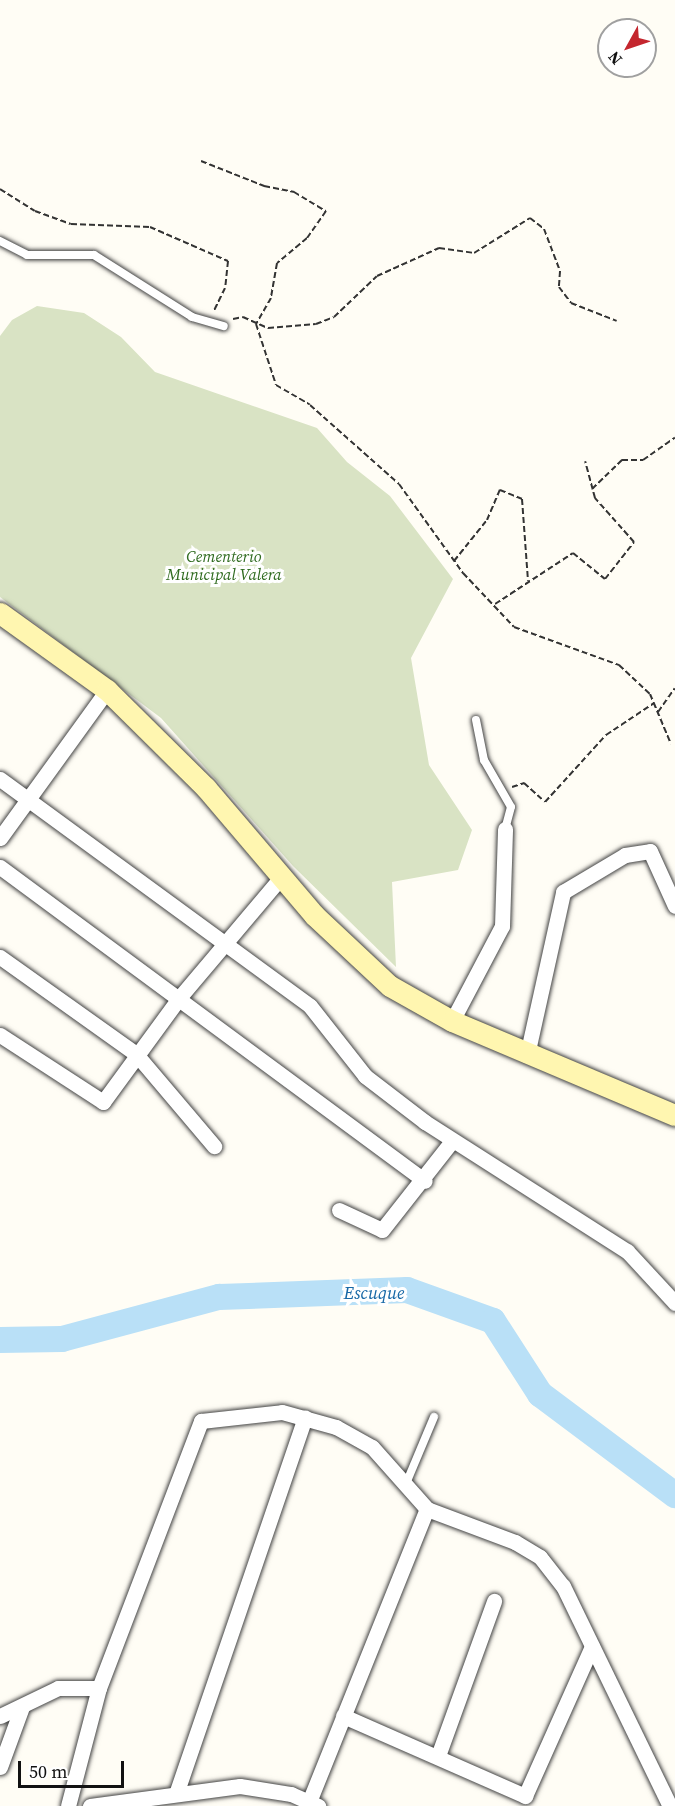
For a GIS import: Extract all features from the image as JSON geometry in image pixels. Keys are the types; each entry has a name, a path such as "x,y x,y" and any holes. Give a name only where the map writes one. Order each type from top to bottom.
{"main road":[{"path":"0,613 107,690 206,788 361,962 416,1004 527,1055 675,1116"}],"street":[{"path":"0,838 107,690"},
{"path":"0,779 222,945 310,1006 365,1076 452,1141 627,1251 675,1303"},
{"path":"452,1021 502,926 505,829"},
{"path":"527,1055 563,892 625,855 650,851 675,906"},
{"path":"0,867 425,1181"},
{"path":"0,1035 103,1102 179,998 283,875"},
{"path":"0,957 136,1054 214,1146"},
{"path":"339,1210 382,1230 425,1181 452,1141"},
{"path":"68,1806 99,1688 201,1421 282,1412 336,1427 372,1447 427,1509 515,1542 540,1557 563,1586 670,1806"},
{"path":"176,1794 305,1418"},
{"path":"90,1806 240,1786 313,1804 343,1716 427,1509"},
{"path":"438,1756 494,1601"},
{"path":"343,1716 525,1796 592,1646"},
{"path":"0,1716 58,1689 99,1688"},
{"path":"0,1767 22,1707"}],"lane":[{"path":"0,241 27,255 94,255 192,317 224,326"},
{"path":"476,720 484,760 511,807 505,829"},
{"path":"405,1486 434,1417"}],"path":[{"path":"201,161 264,186 294,192 326,211 307,238 277,262 271,298 256,324 276,385 310,405 399,484 454,561 495,604 513,627 619,665 654,703 671,744"},
{"path":"0,189 35,211 71,224 150,227 228,261 225,288 209,322"},
{"path":"224,326 243,317 267,328 316,324 334,317 377,276 439,249 474,253 530,218 544,229 560,271 559,287 571,303 617,321"},
{"path":"592,489 622,460 643,460 675,438"},
{"path":"495,604 528,580 573,553 605,579 634,542 592,489 585,462"},
{"path":"454,561 487,520 500,490 522,499 528,580"},
{"path":"658,712 675,688"},
{"path":"503,794 524,783 546,801 606,735 654,703"}],"green space":[{"name":"Cementerio Municipal Valera","path":"37,306 84,313 121,337 155,372 317,428 347,462 390,496 453,579 411,658 429,765 472,830 458,870 392,882 396,967 293,866 161,718 0,597 0,336 12,320"}],"waterway":[{"name":"Escuque","path":"0,1340 62,1339 219,1297 407,1290 493,1321 540,1394 675,1495"}]}
